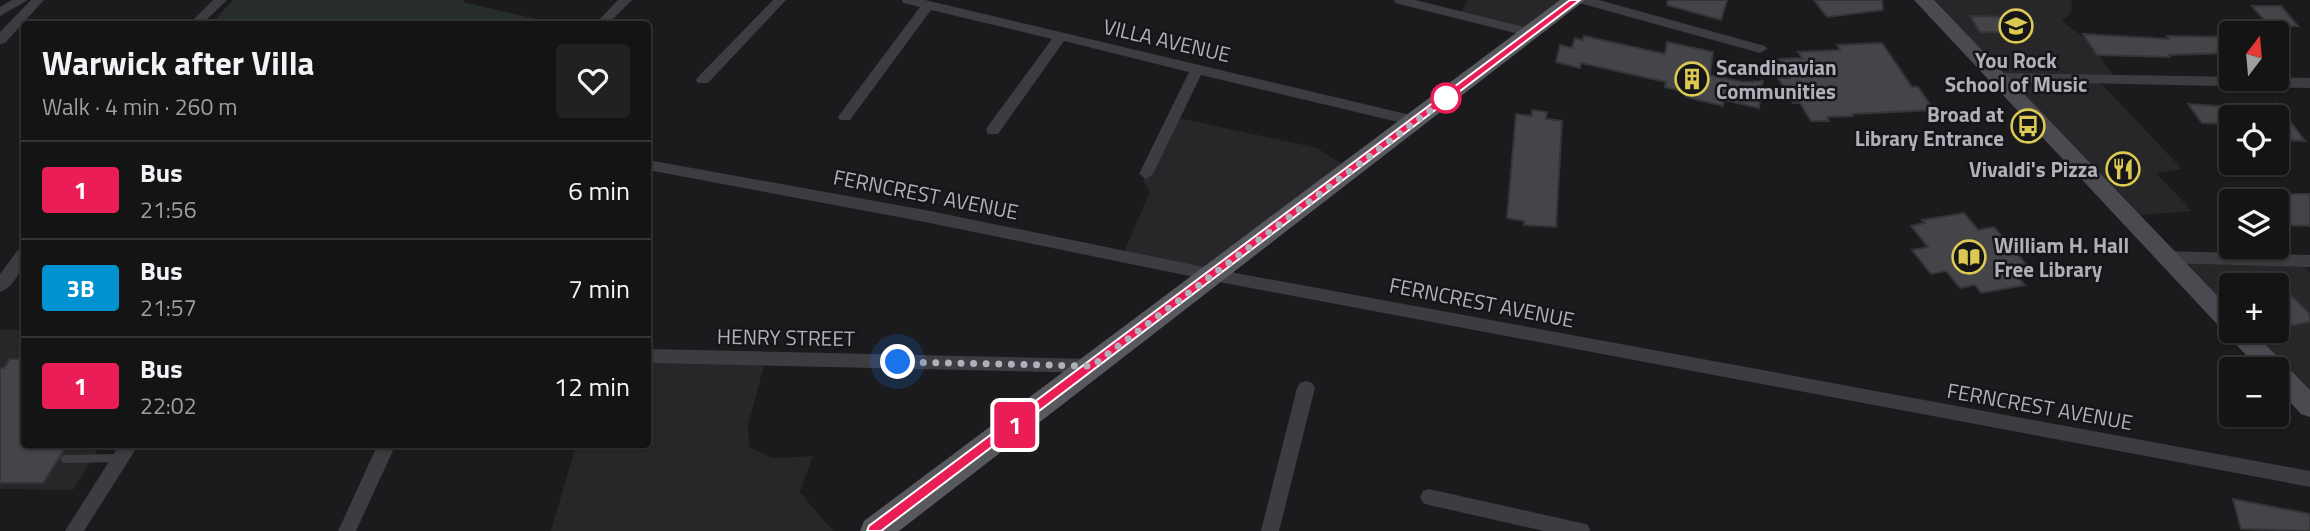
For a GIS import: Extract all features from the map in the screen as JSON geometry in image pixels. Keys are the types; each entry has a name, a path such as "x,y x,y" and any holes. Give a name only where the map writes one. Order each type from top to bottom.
{"main road":[{"path":"875,531 1574,0"},
{"path":"1923,0 2219,312"},
{"path":"2248,343 2262,357"},
{"path":"2289,385 2310,407"}],"street":[{"path":"0,12 22,0"},
{"path":"0,40 38,0"},
{"path":"198,21 220,0"},
{"path":"604,21 626,0"},
{"path":"703,80 780,0"},
{"name":"VILLA AVENUE","path":"908,0 1415,121"},
{"path":"1401,0 1531,33"},
{"path":"1584,0 1760,49"},
{"path":"845,117 928,5"},
{"path":"993,130 1060,37"},
{"path":"1146,174 1197,69"},
{"path":"1996,78 2310,83"},
{"name":"FERNCREST AVENUE","path":"651,165 925,216 1213,275 2310,479"},
{"path":"2167,257 2310,261"},
{"path":"0,286 21,258"},
{"name":"HENRY STREET","path":"651,356 1092,366"},
{"path":"1270,531 1306,388"},
{"path":"347,531 385,448"},
{"path":"74,531 126,451"},
{"path":"1429,497 1581,531"}],"lane":[{"path":"65,459 126,451"}],"shaded area":[{"path":"233,0 464,0 463,2 544,21 214,21"},
{"path":"1468,0 1575,0 1528,32 1461,12"},
{"path":"1924,0 2072,0 2071,12 2062,21 2096,47 2117,80 2100,82 2182,169 2156,173 2192,211 2130,216"},
{"path":"1175,117 1317,148 1350,169 1217,273 1124,252 1150,192 1143,181"},
{"path":"2167,257 2304,266 2308,269 2310,406 2289,384 2289,357 2263,357 2250,343 2289,343 2289,273 2219,273 2219,311"},
{"path":"0,329 21,330 21,448 99,448 73,490 0,489"},
{"path":"651,358 760,358 765,362 748,425 749,447 772,458 813,456 800,492 833,531 551,531 575,448 651,448"}],"building":[{"path":"1668,0 1727,0 1721,20 1667,5"},
{"path":"1814,0 1882,0 1883,10 1827,17"},
{"path":"2252,6 2281,6 2298,26 2289,26 2289,21 2265,21"},
{"path":"1970,16 2022,17 2033,33 1980,32"},
{"path":"2083,34 2169,39 2167,36 2219,37 2219,53 2169,55 2170,57 2097,55"},
{"path":"1584,36 1665,54 1667,42 1713,52 1710,75 1743,82 1763,81 1759,108 1724,100 1723,106 1686,97 1686,92 1665,87 1666,82 1581,63 1580,68 1556,62 1560,45 1572,48 1575,38 1583,40"},
{"path":"1882,43 1912,87 1918,87 1934,110 1852,114 1853,116 1827,117 1829,121 1811,121 1800,103 1793,103 1778,78 1790,78 1779,59 1802,58 1798,52 1840,50 1837,45"},
{"path":"2188,104 2219,106 2219,124 2202,123"},
{"path":"1532,110 1547,112 1546,119 1562,121 1556,227 1524,225 1524,221 1507,218 1516,114 1532,116"},
{"path":"2289,120 2305,141 2289,140"},
{"path":"2289,194 2310,194 2310,226 2289,225"},
{"name":"William H. Hall Free Library","path":"1964,213 1978,230 1994,227 2026,264 2009,267 2025,285 1981,293 1975,285 1960,288 1946,271 1931,274 1912,250 1928,247 1911,226 1925,223 1922,220"},
{"path":"2289,295 2310,314 2310,322 2289,326"},
{"path":"10,359 21,359 21,448 65,448 43,483 0,483 0,368 4,368"},
{"path":"2233,499 2310,514 2310,531 2241,529"}],"bus line":[{"name":"1","path":"875,531 1574,0"}],"place":[{"name":"You Rock School of Music","path":"2016,26"},
{"name":"Scandinavian Communities","path":"1692,79"},
{"name":"Broad at Library Entrance","path":"2028,126"},
{"name":"Vivaldi's Pizza","path":"2123,169"},
{"name":"William H. Hall Free Library","path":"1969,257"}],"route":[{"path":"898,362 1092,366 1453,93 1446,98"}]}
